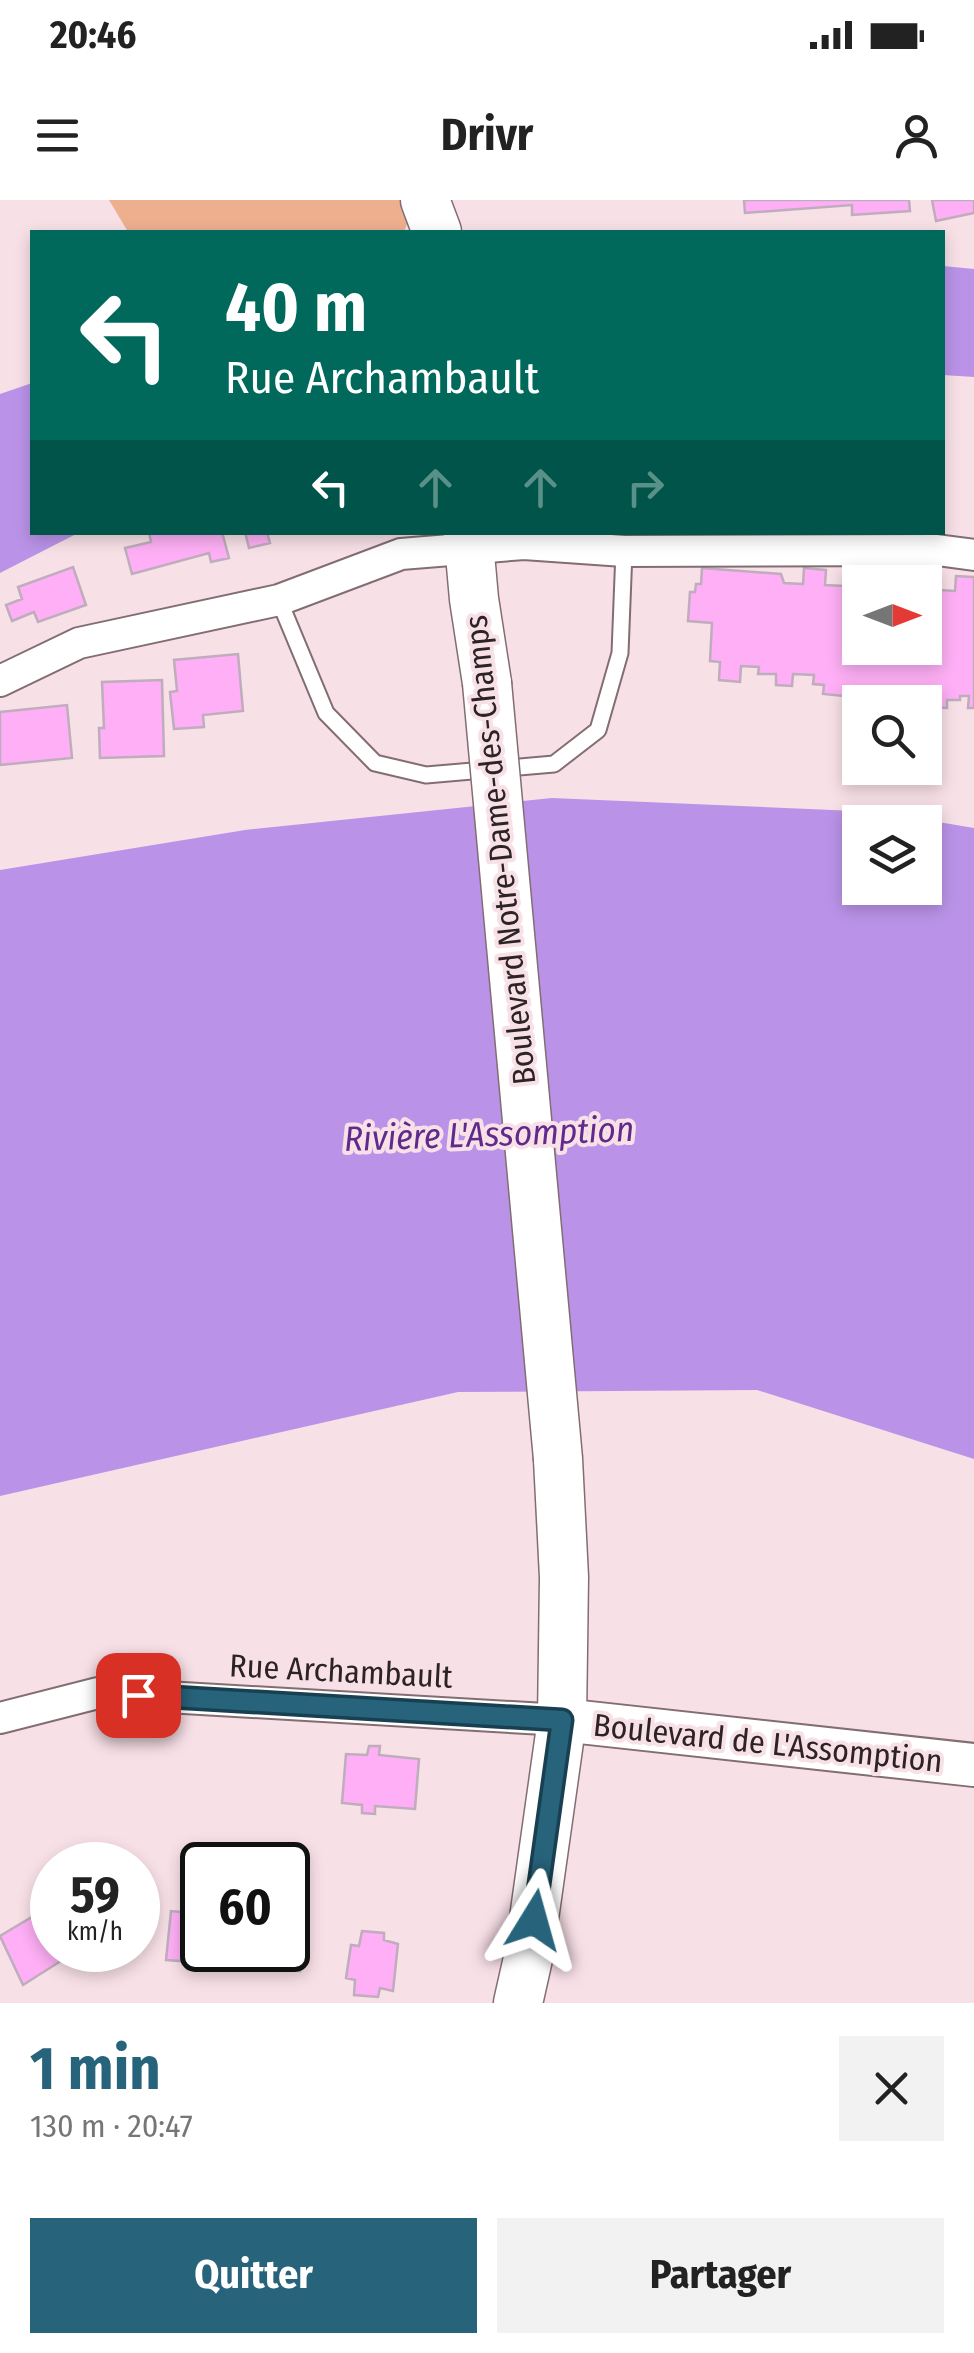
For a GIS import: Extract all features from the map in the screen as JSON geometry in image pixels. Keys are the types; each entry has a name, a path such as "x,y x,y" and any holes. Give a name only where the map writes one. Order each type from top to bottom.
{"main road":[{"path":"425,200 439,230"},
{"path":"441,230 450,200"},
{"name":"Boulevard Notre-Dame-des-Champs","path":"469,541 487,683 558,1459 564,1576 562,1720 529,1954 518,2003"}],"street":[{"path":"0,680 79,643 279,600 401,554 469,541 624,551 938,550 974,555"},
{"name":"Rue Archambault","path":"0,1718 98,1693 562,1720"},
{"name":"Boulevard de L'Assomption","path":"562,1720 974,1765"}],"lane":[{"path":"279,600 326,713 376,763 426,775 554,764 598,730 620,653 624,551"}],"shaded area":[{"path":"109,200 416,200 405,230 127,230"}],"water":[{"path":"945,266 974,269 974,377 945,375"},
{"path":"30,384 30,535 74,535 0,573 0,394"},
{"name":"Rivière L'Assomption","path":"552,798 842,810 842,905 942,905 942,823 974,828 974,1459 757,1390 458,1392 0,1496 0,870 245,830"}],"building":[{"path":"744,200 909,200 910,211 852,215 852,205 745,213"},
{"path":"932,200 974,200 974,213 936,221"},
{"path":"150,535 223,535 229,558 211,562 209,553 132,574 125,548 151,542"},
{"path":"246,535 268,535 270,543 249,548"},
{"path":"73,567 86,605 38,622 34,612 12,621 6,605 22,599 18,587"},
{"path":"702,568 781,574 784,583 803,584 804,568 826,570 825,585 842,586 842,665 942,665 942,590 955,591 956,576 974,577 974,708 968,708 969,696 947,700 947,708 942,708 942,685 842,685 842,696 823,694 824,685 813,684 814,675 793,674 792,686 776,685 776,674 758,674 759,667 741,666 740,682 719,680 720,662 710,661 712,623 688,621 690,592 701,584"},
{"path":"238,654 243,711 203,715 204,727 174,729 170,692 177,691 174,660"},
{"path":"162,680 164,756 100,758 99,728 104,728 102,682"},
{"path":"67,705 72,758 0,765 0,712"},
{"path":"369,1746 380,1746 379,1755 419,1759 415,1809 375,1806 375,1814 362,1813 362,1805 342,1803 346,1754 367,1755"},
{"path":"171,1911 180,1912 180,1961 166,1960"},
{"path":"30,1918 30,1972 43,1972 23,1985 0,1936"},
{"path":"362,1931 384,1933 384,1940 398,1944 393,1991 380,1988 378,1997 354,1995 355,1980 346,1978 351,1945 359,1946"}],"route":[{"path":"138,1695 562,1720 534,1920"}]}
